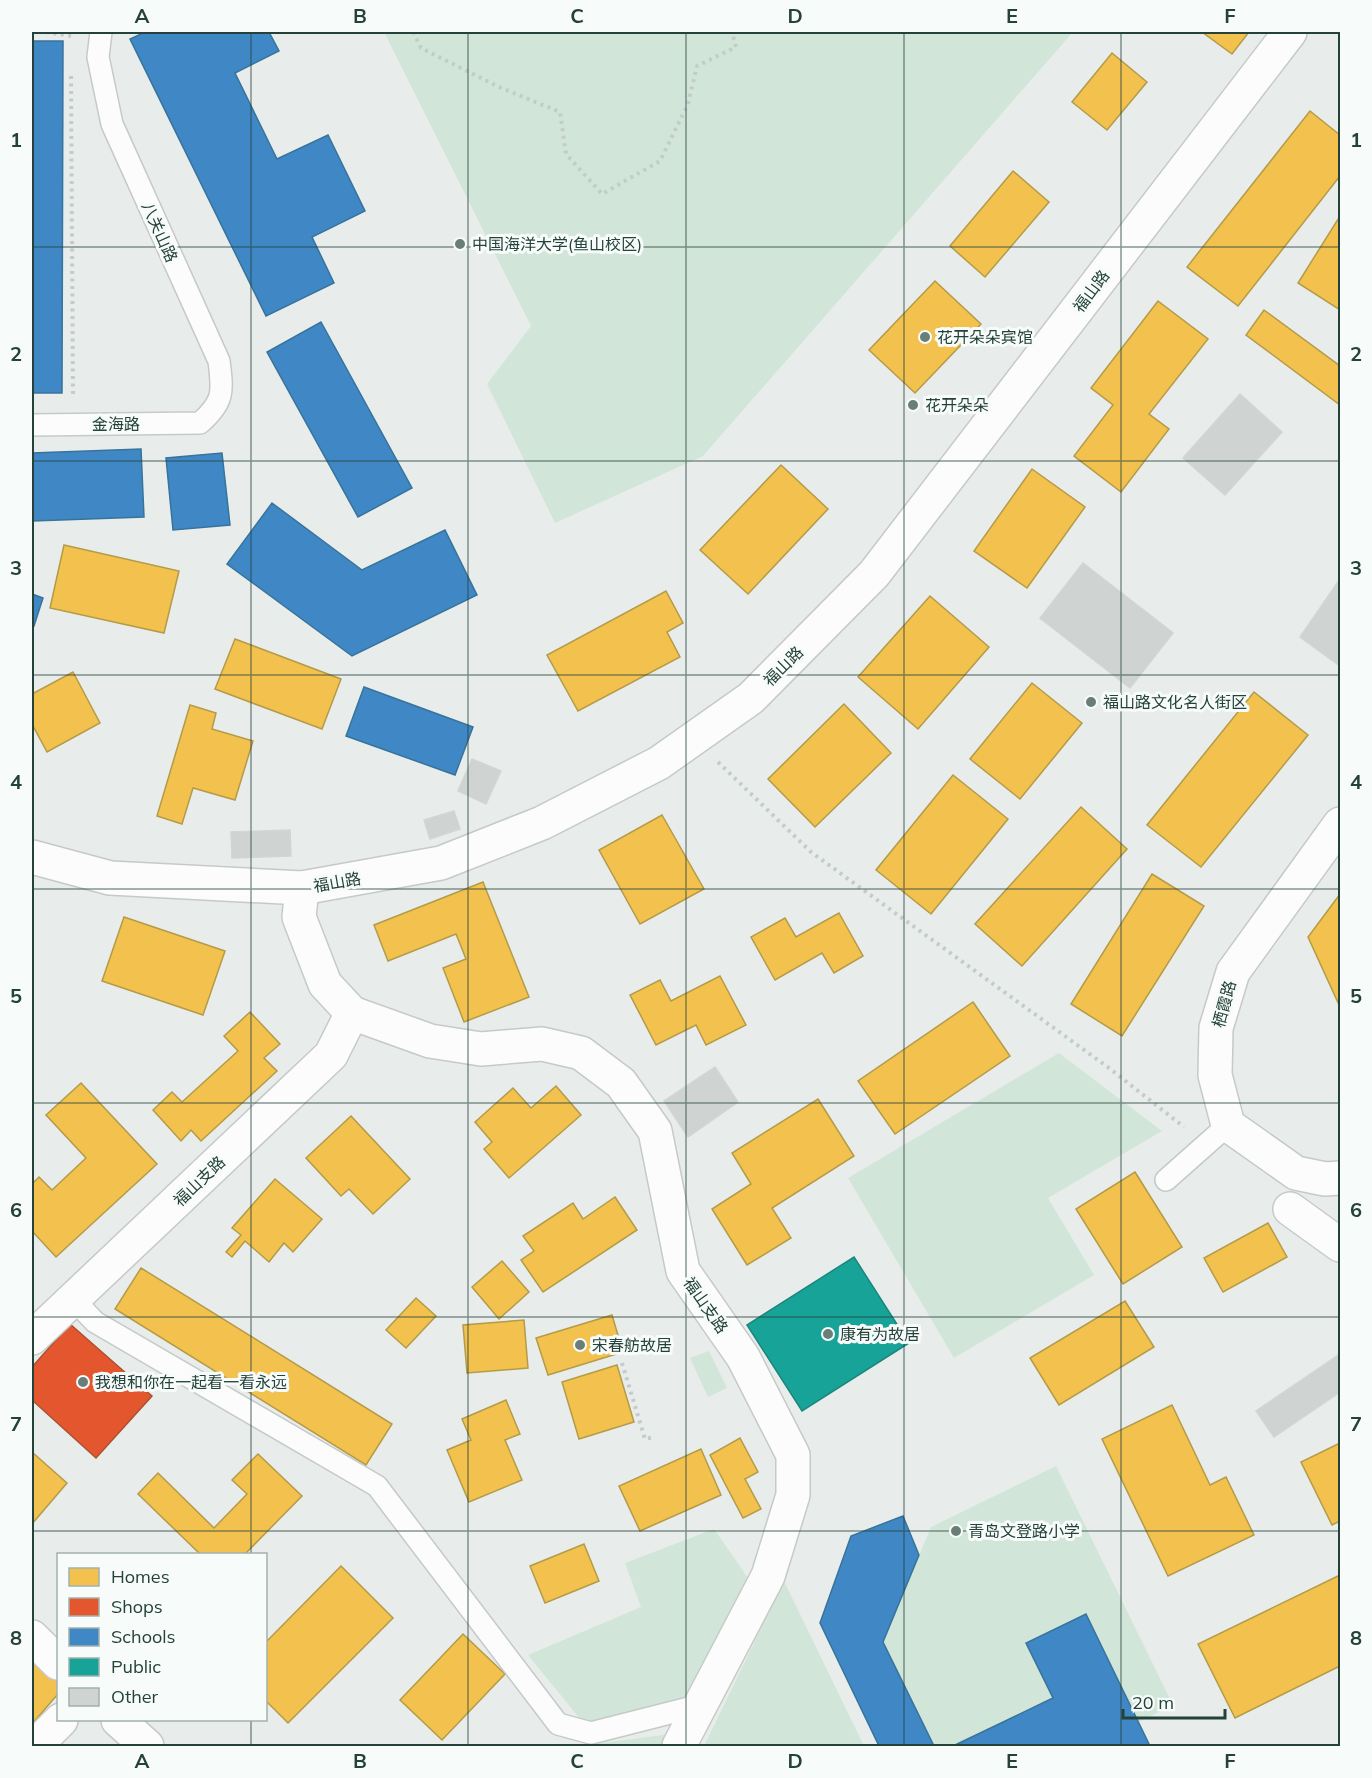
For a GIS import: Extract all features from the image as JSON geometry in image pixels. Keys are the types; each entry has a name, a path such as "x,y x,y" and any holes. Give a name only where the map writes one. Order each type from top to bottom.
{"street":[{"name":"福山路","path":"32,856 110,878 302,888 441,864 542,823 659,763 751,698 874,574 1290,32"},
{"name":"栖霞路","path":"1217,1135 1216,1028 1233,972 1341,824"},
{"name":"福山支路","path":"302,888 299,917 325,984 352,1013 430,1041 481,1049 542,1044 581,1053 621,1083 655,1131 683,1271 743,1357 794,1455 793,1495 768,1576 679,1746"},
{"name":"福山支路","path":"32,1338 331,1055 352,1013"},
{"path":"1217,1135 1296,1173 1325,1179 1341,1178"},
{"path":"1290,1209 1341,1245"},
{"path":"32,1637 57,1662"},
{"path":"35,1746 58,1721"},
{"path":"120,1721 147,1746"}],"lane":[{"name":"八关山路","path":"101,32 98,57 112,124 219,361 222,383 218,407 200,423"},
{"name":"金海路","path":"32,424 200,423"},
{"path":"1166,1180 1217,1135"},
{"path":"74,1300 95,1322 377,1486 558,1724 591,1733 702,1705"}],"path":[{"path":"46,32 71,35 71,47"},
{"path":"413,32 421,48 499,87 560,112 566,154 602,194 660,161 688,104 697,66 736,47 732,32"},
{"path":"71,70 73,424"},
{"path":"693,739 811,852 1109,1068 1217,1135"},
{"path":"622,1363 645,1439 654,1437"}],"green space":[{"path":"384,32 1073,32 703,456 555,523 487,384 531,326"},
{"path":"1059,1053 1162,1131 1048,1198 1094,1275 954,1358 848,1178"},
{"path":"709,1351 727,1388 708,1397 690,1358"},
{"path":"1056,1466 1173,1705 1139,1722 1086,1615 1053,1698 953,1746 934,1746 883,1642 931,1527"},
{"path":"714,1529 748,1578 722,1642 690,1697 603,1725 581,1720 528,1655 641,1607 625,1563"},
{"path":"784,1581 864,1746 704,1746"},
{"path":"679,1733 671,1746 585,1746 586,1745"}],"building: Homes":[{"path":"1202,32 1249,32 1232,54"},
{"path":"1112,53 1147,82 1107,130 1072,102"},
{"path":"1310,111 1340,135 1340,176 1238,306 1187,267"},
{"path":"1013,171 1049,202 985,277 950,246"},
{"path":"1340,216 1340,310 1298,283"},
{"name":"花开朵朵宾馆","path":"935,281 981,324 915,393 869,350"},
{"path":"1158,301 1208,339 1149,414 1169,429 1121,492 1074,456 1113,405 1091,388"},
{"path":"1264,310 1340,366 1340,405 1246,335"},
{"path":"781,465 828,509 748,594 700,550"},
{"path":"1032,469 1085,507 1027,588 974,551"},
{"path":"64,545 179,571 164,633 50,608"},
{"path":"666,591 683,623 667,632 680,657 578,711 547,655"},
{"path":"930,596 989,647 918,729 858,677"},
{"path":"235,639 341,679 322,729 215,689"},
{"path":"73,672 100,723 47,752 32,724 32,694"},
{"path":"1032,683 1082,723 1020,799 970,759"},
{"path":"1254,692 1308,735 1201,867 1147,825"},
{"path":"844,704 891,753 815,827 768,779"},
{"path":"190,705 216,713 212,729 253,741 235,800 193,788 182,824 157,816"},
{"path":"953,775 1008,819 931,914 876,870"},
{"path":"1081,807 1127,849 1022,966 975,924"},
{"path":"662,815 704,889 640,924 599,850"},
{"path":"1152,874 1204,906 1122,1036 1071,1004"},
{"path":"483,882 529,997 464,1022 443,968 466,959 456,934 388,961 374,925"},
{"path":"1340,894 1340,1007 1308,937"},
{"path":"839,913 863,956 834,973 822,953 775,980 751,937 785,918 796,937"},
{"path":"124,917 225,951 203,1015 102,981"},
{"path":"720,976 746,1025 706,1045 696,1025 656,1045 630,995 660,980 671,1001"},
{"path":"973,1002 1010,1056 895,1134 858,1081"},
{"path":"250,1012 280,1044 264,1058 277,1071 201,1141 191,1130 181,1141 153,1110 172,1092 182,1102 238,1051 224,1036"},
{"path":"81,1083 157,1164 56,1257 32,1231 32,1184 39,1177 52,1190 86,1158 46,1115"},
{"path":"556,1086 581,1115 509,1178 484,1149 492,1142 475,1122 513,1088 531,1108"},
{"path":"818,1099 854,1156 772,1208 791,1238 747,1265 712,1209 751,1184 732,1153"},
{"path":"351,1116 410,1179 373,1214 349,1189 341,1196 306,1158"},
{"path":"1135,1172 1182,1247 1123,1284 1076,1209"},
{"path":"275,1179 322,1219 293,1252 284,1243 269,1262 245,1241 232,1257 226,1252 241,1235 232,1228"},
{"path":"615,1197 637,1230 543,1292 521,1260 534,1251 523,1236 573,1203 583,1219"},
{"path":"1268,1223 1287,1257 1223,1292 1204,1258"},
{"path":"502,1261 529,1292 499,1319 472,1287"},
{"path":"141,1268 392,1424 366,1465 115,1309"},
{"path":"416,1298 436,1316 406,1348 386,1330"},
{"path":"1125,1301 1154,1347 1059,1405 1030,1358"},
{"name":"宋春舫故居","path":"612,1315 623,1352 548,1375 536,1338"},
{"path":"524,1320 528,1368 467,1373 463,1325"},
{"path":"617,1365 634,1422 579,1439 562,1382"},
{"path":"506,1400 520,1434 505,1440 522,1480 469,1502 447,1450 471,1440 462,1419"},
{"path":"1172,1405 1210,1485 1226,1477 1254,1535 1168,1576 1102,1439"},
{"path":"740,1438 758,1472 745,1479 761,1509 743,1518 710,1455"},
{"path":"1340,1443 1340,1521 1332,1525 1301,1462"},
{"path":"701,1449 721,1495 640,1531 619,1486"},
{"path":"32,1452 67,1483 32,1524"},
{"path":"258,1454 302,1496 246,1553 199,1553 138,1494 158,1473 214,1528 247,1494 232,1480"},
{"path":"584,1544 599,1581 545,1603 530,1566"},
{"path":"341,1566 393,1618 288,1723 267,1702 267,1641"},
{"path":"1340,1575 1340,1666 1235,1718 1198,1644"},
{"path":"463,1634 505,1674 442,1740 400,1700"},
{"path":"32,1656 57,1679 57,1695 32,1724"}],"building: Shops":[{"name":"我想和你在一起看一看永远","path":"70,1324 152,1396 96,1458 32,1400 32,1367"}],"building: Schools":[{"path":"145,32 269,32 279,51 235,73 277,159 328,135 365,211 312,237 334,283 266,316 130,39"},
{"path":"32,41 63,41 62,393 32,393"},
{"path":"321,322 412,488 358,517 267,352"},
{"path":"141,449 144,517 33,521 32,453"},
{"path":"222,453 230,525 173,530 166,458"},
{"path":"272,503 362,570 445,530 477,595 352,656 227,564"},
{"path":"32,594 43,598 34,626 32,625"},
{"path":"364,687 473,727 455,775 346,736"},
{"path":"903,1516 919,1555 883,1642 934,1746 879,1746 820,1623 851,1536"},
{"path":"1086,1614 1150,1746 953,1746 1053,1698 1026,1643"}],"building: Public":[{"name":"康有为故居","path":"854,1257 909,1343 802,1411 747,1325"}],"building: Other":[{"path":"1240,394 1282,432 1225,495 1183,458"},
{"path":"1083,563 1173,633 1130,688 1040,618"},
{"path":"1340,579 1340,666 1300,637"},
{"path":"472,759 501,771 486,804 458,791"},
{"path":"454,811 460,829 430,839 424,820"},
{"path":"290,830 291,856 232,858 231,832"},
{"path":"715,1067 738,1102 688,1137 664,1101"},
{"path":"1340,1354 1340,1392 1274,1437 1256,1411"}],"place":[{"name":"中国海洋大学(鱼山校区)","path":"460,244"},
{"name":"花开朵朵宾馆","path":"925,337"},
{"name":"花开朵朵","path":"913,405"},
{"name":"福山路文化名人街区","path":"1091,702"},
{"name":"康有为故居","path":"828,1334"},
{"name":"宋春舫故居","path":"580,1345"},
{"name":"我想和你在一起看一看永远","path":"83,1382"},
{"name":"青岛文登路小学","path":"956,1531"}]}
